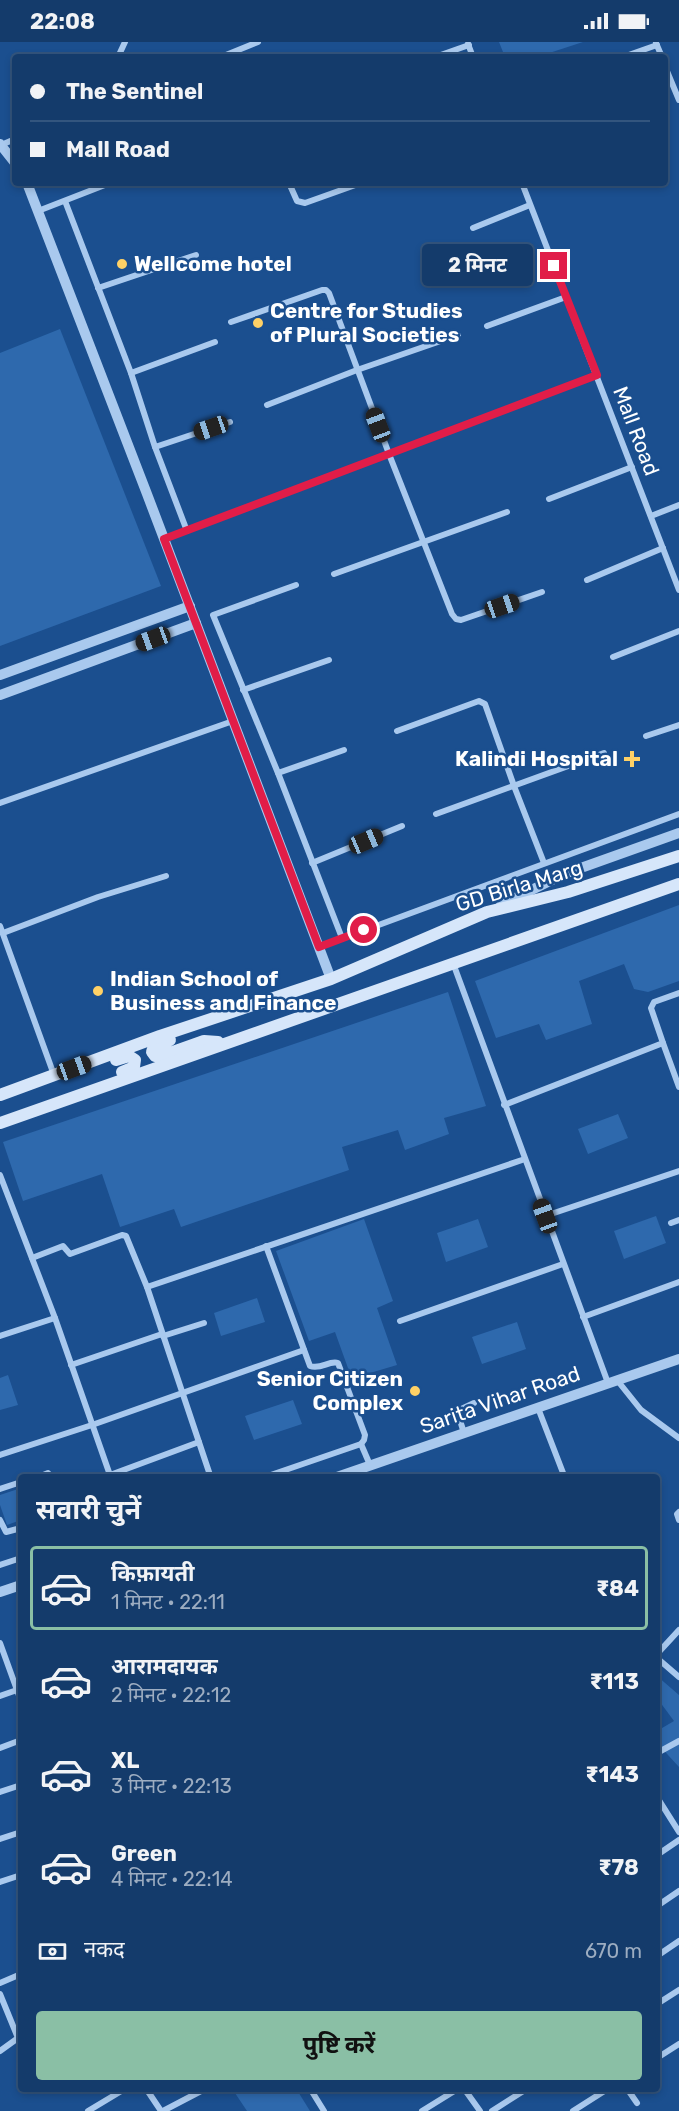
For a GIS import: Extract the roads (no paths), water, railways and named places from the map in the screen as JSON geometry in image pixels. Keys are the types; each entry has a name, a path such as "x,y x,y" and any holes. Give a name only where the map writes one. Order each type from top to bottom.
{"main road":[{"name":"GD Birla Marg","path":"0,1095 331,979 487,912 568,892 679,856"},
{"path":"0,1123 679,884"},
{"path":"203,1022 195,1031 156,1046 153,1048 153,1054 159,1057 204,1041 228,1042"},
{"path":"74,1068 86,1069 129,1056 135,1060 134,1067 95,1084 83,1093"}],"street":[{"path":"236,54 252,43"},
{"path":"630,54 656,43"},
{"path":"443,54 468,44"},
{"path":"668,74 679,100"},
{"path":"1,144 12,160"},
{"path":"28,186 331,979"},
{"path":"38,211 102,186"},
{"path":"291,186 297,201 305,203 353,186"},
{"name":"Mall Road","path":"523,186 679,590"},
{"path":"65,201 131,373 155,447 187,531"},
{"path":"473,228 530,205"},
{"path":"98,288 196,255"},
{"path":"231,322 326,290 452,614 456,619 461,620 542,592"},
{"path":"487,326 566,297"},
{"path":"267,405 357,370 458,335"},
{"path":"131,373 215,342"},
{"path":"164,539 597,375"},
{"path":"155,447 230,422"},
{"path":"549,499 632,467"},
{"path":"651,516 679,505"},
{"path":"334,574 507,512"},
{"path":"587,580 663,548"},
{"path":"296,585 213,615 342,938"},
{"path":"0,675 190,606"},
{"path":"0,695 196,623"},
{"path":"613,657 679,631"},
{"path":"243,690 329,660"},
{"path":"397,730 483,701 488,707 514,786 544,863"},
{"path":"0,803 233,721"},
{"path":"646,736 679,725"},
{"path":"278,773 344,750"},
{"path":"436,814 604,753"},
{"path":"319,947 679,814"},
{"path":"312,863 402,826"},
{"path":"487,912 564,874 679,833"},
{"path":"3,933 98,897 166,876"},
{"path":"0,926 54,1075"},
{"path":"453,963 583,1317 613,1382 641,1410 679,1438"},
{"path":"679,993 654,1002 651,1008 679,1087"},
{"path":"504,1105 663,1043"},
{"path":"147,1287 525,1159"},
{"path":"545,1216 679,1171"},
{"path":"0,1175 55,1318 110,1474"},
{"path":"671,1223 679,1220"},
{"path":"32,1258 63,1246 70,1254 124,1235 128,1239 147,1287 210,1474"},
{"path":"266,1246 310,1366 319,1367 334,1362 341,1367 365,1435 361,1444 274,1474"},
{"path":"400,1321 563,1264"},
{"path":"583,1317 679,1282"},
{"path":"0,1336 55,1318"},
{"path":"71,1365 204,1323"},
{"path":"0,1455 304,1350"},
{"name":"Sarita Vihar Road","path":"345,1474 679,1359"},
{"path":"464,1433 457,1411 474,1403"},
{"path":"538,1408 563,1474"},
{"path":"116,1474 199,1443"},
{"path":"361,1444 370,1465"},
{"path":"0,1489 18,1483"},
{"path":"679,1512 677,1514 679,1520"},
{"path":"0,1520 6,1532 18,1529"},
{"path":"0,1565 18,1559"},
{"path":"0,1592 18,1586"},
{"path":"660,1652 679,1630"},
{"path":"0,1643 17,1690 0,1696"},
{"path":"660,1659 679,1677"},
{"path":"0,1748 18,1741"},
{"path":"660,1751 679,1741"},
{"path":"0,1792 18,1786"},
{"path":"660,1804 679,1832"},
{"path":"0,1839 18,1833"},
{"path":"660,1853 679,1840"},
{"path":"0,1882 18,1876"},
{"path":"660,1904 679,1891"},
{"path":"660,1954 679,1941"},
{"path":"0,1983 18,1975"},
{"path":"660,2002 679,1990"},
{"path":"0,1994 18,2038 0,2051"},
{"path":"660,2056 679,2044"},
{"path":"88,2111 120,2092"},
{"path":"148,2092 162,2111 199,2092"},
{"path":"312,2092 324,2111"},
{"path":"422,2111 453,2092"},
{"path":"466,2092 480,2111"},
{"path":"492,2111 522,2092"},
{"path":"573,2111 603,2092"},
{"path":"629,2092 637,2103"}],"place":[{"name":"Wellcome hotel","path":"122,264"},
{"name":"Centre for Studies of Plural Societies","path":"258,323"},
{"name":"Kalindi Hospital","path":"632,759"},
{"name":"Indian School of Business and Finance","path":"98,991"},
{"name":"Senior Citizen Complex","path":"415,1391"}]}
